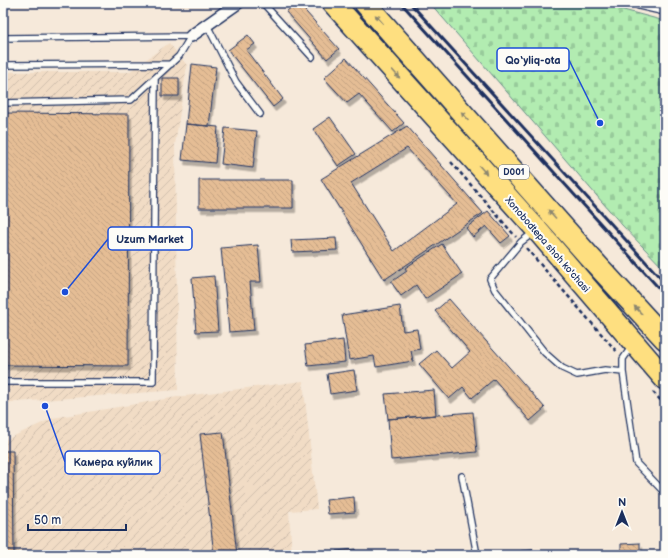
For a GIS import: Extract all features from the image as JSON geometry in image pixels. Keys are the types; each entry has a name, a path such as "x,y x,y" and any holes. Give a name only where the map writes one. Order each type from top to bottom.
{"highway":[{"name":"Xonobodtepa shoh ko'chasi","path":"333,3 529,236 657,384"},
{"name":"D001","path":"365,3 587,254 665,339"}],"street":[{"path":"191,36 238,3"}],"lane":[{"path":"263,3 312,57"},
{"path":"640,3 639,6 665,12"},
{"path":"207,25 236,82 260,114"},
{"path":"3,38 191,36"},
{"path":"3,103 130,100 179,56 191,36"},
{"path":"3,65 170,64"},
{"path":"3,382 153,382 154,78"},
{"path":"529,236 490,279 500,295 545,353 562,368 577,375 605,370 623,372"},
{"path":"628,352 623,372 636,463 665,493"},
{"path":"462,476 476,555"}],"path":[{"path":"450,162 529,236 628,352"},
{"path":"657,384 665,405"}],"shaded area":[{"path":"169,43 187,65 175,145 178,390 3,403 3,72 129,72"},
{"path":"303,381 317,509 289,511 292,555 3,555 3,441 53,418 177,397"}],"green space":[{"path":"430,3 597,3 665,21 665,270 622,225"}],"building":[{"path":"298,3 339,49 327,59 286,12"},
{"path":"248,35 255,44 246,50 283,99 273,107 228,50"},
{"path":"346,58 404,123 393,132 359,94 347,103 324,78"},
{"path":"192,64 216,67 209,126 186,124"},
{"path":"162,78 179,78 179,96 162,96"},
{"path":"3,113 129,114 128,366 3,365"},
{"path":"330,117 356,154 338,166 313,129"},
{"path":"186,124 218,127 215,163 182,160"},
{"path":"407,126 483,213 384,280 321,179","holes":["407,148 457,204 394,251 351,183"]},
{"path":"225,128 257,131 253,168 221,164"},
{"path":"199,180 293,180 293,208 199,208"},
{"path":"488,211 510,236 501,243 486,226 473,237 466,228"},
{"path":"336,238 337,250 292,252 291,240"},
{"path":"442,244 462,274 425,299 416,285 401,296 391,282 407,271 405,268"},
{"path":"258,245 261,282 250,282 254,330 229,332 221,248"},
{"path":"214,276 218,331 196,332 192,278"},
{"path":"449,299 545,408 530,421 494,379 472,398 463,387 449,399 419,364 436,350 452,368 470,352 435,311"},
{"path":"400,306 403,331 417,329 420,349 411,351 413,361 376,367 374,356 349,360 342,315"},
{"path":"343,340 345,362 308,366 305,345"},
{"path":"354,370 357,390 330,394 327,374"},
{"path":"434,390 436,415 388,419 385,394"},
{"path":"473,412 477,452 391,460 388,419"},
{"path":"223,432 237,555 214,555 200,434"},
{"path":"3,451 13,451 14,555 3,555"},
{"path":"354,497 355,512 328,514 326,500"},
{"path":"640,543 640,555 621,555 621,544"},
{"path":"355,549 355,555 336,555 336,551"},
{"path":"533,550 533,555 522,555 521,551"}],"railway":[{"path":"401,3 665,295"},
{"path":"410,3 665,283"}],"place":[{"name":"Qo‘yliq-ota","path":"600,123"},
{"name":"Uzum Market","path":"65,292"},
{"name":"Камера ку́йлик","path":"45,406"}]}
